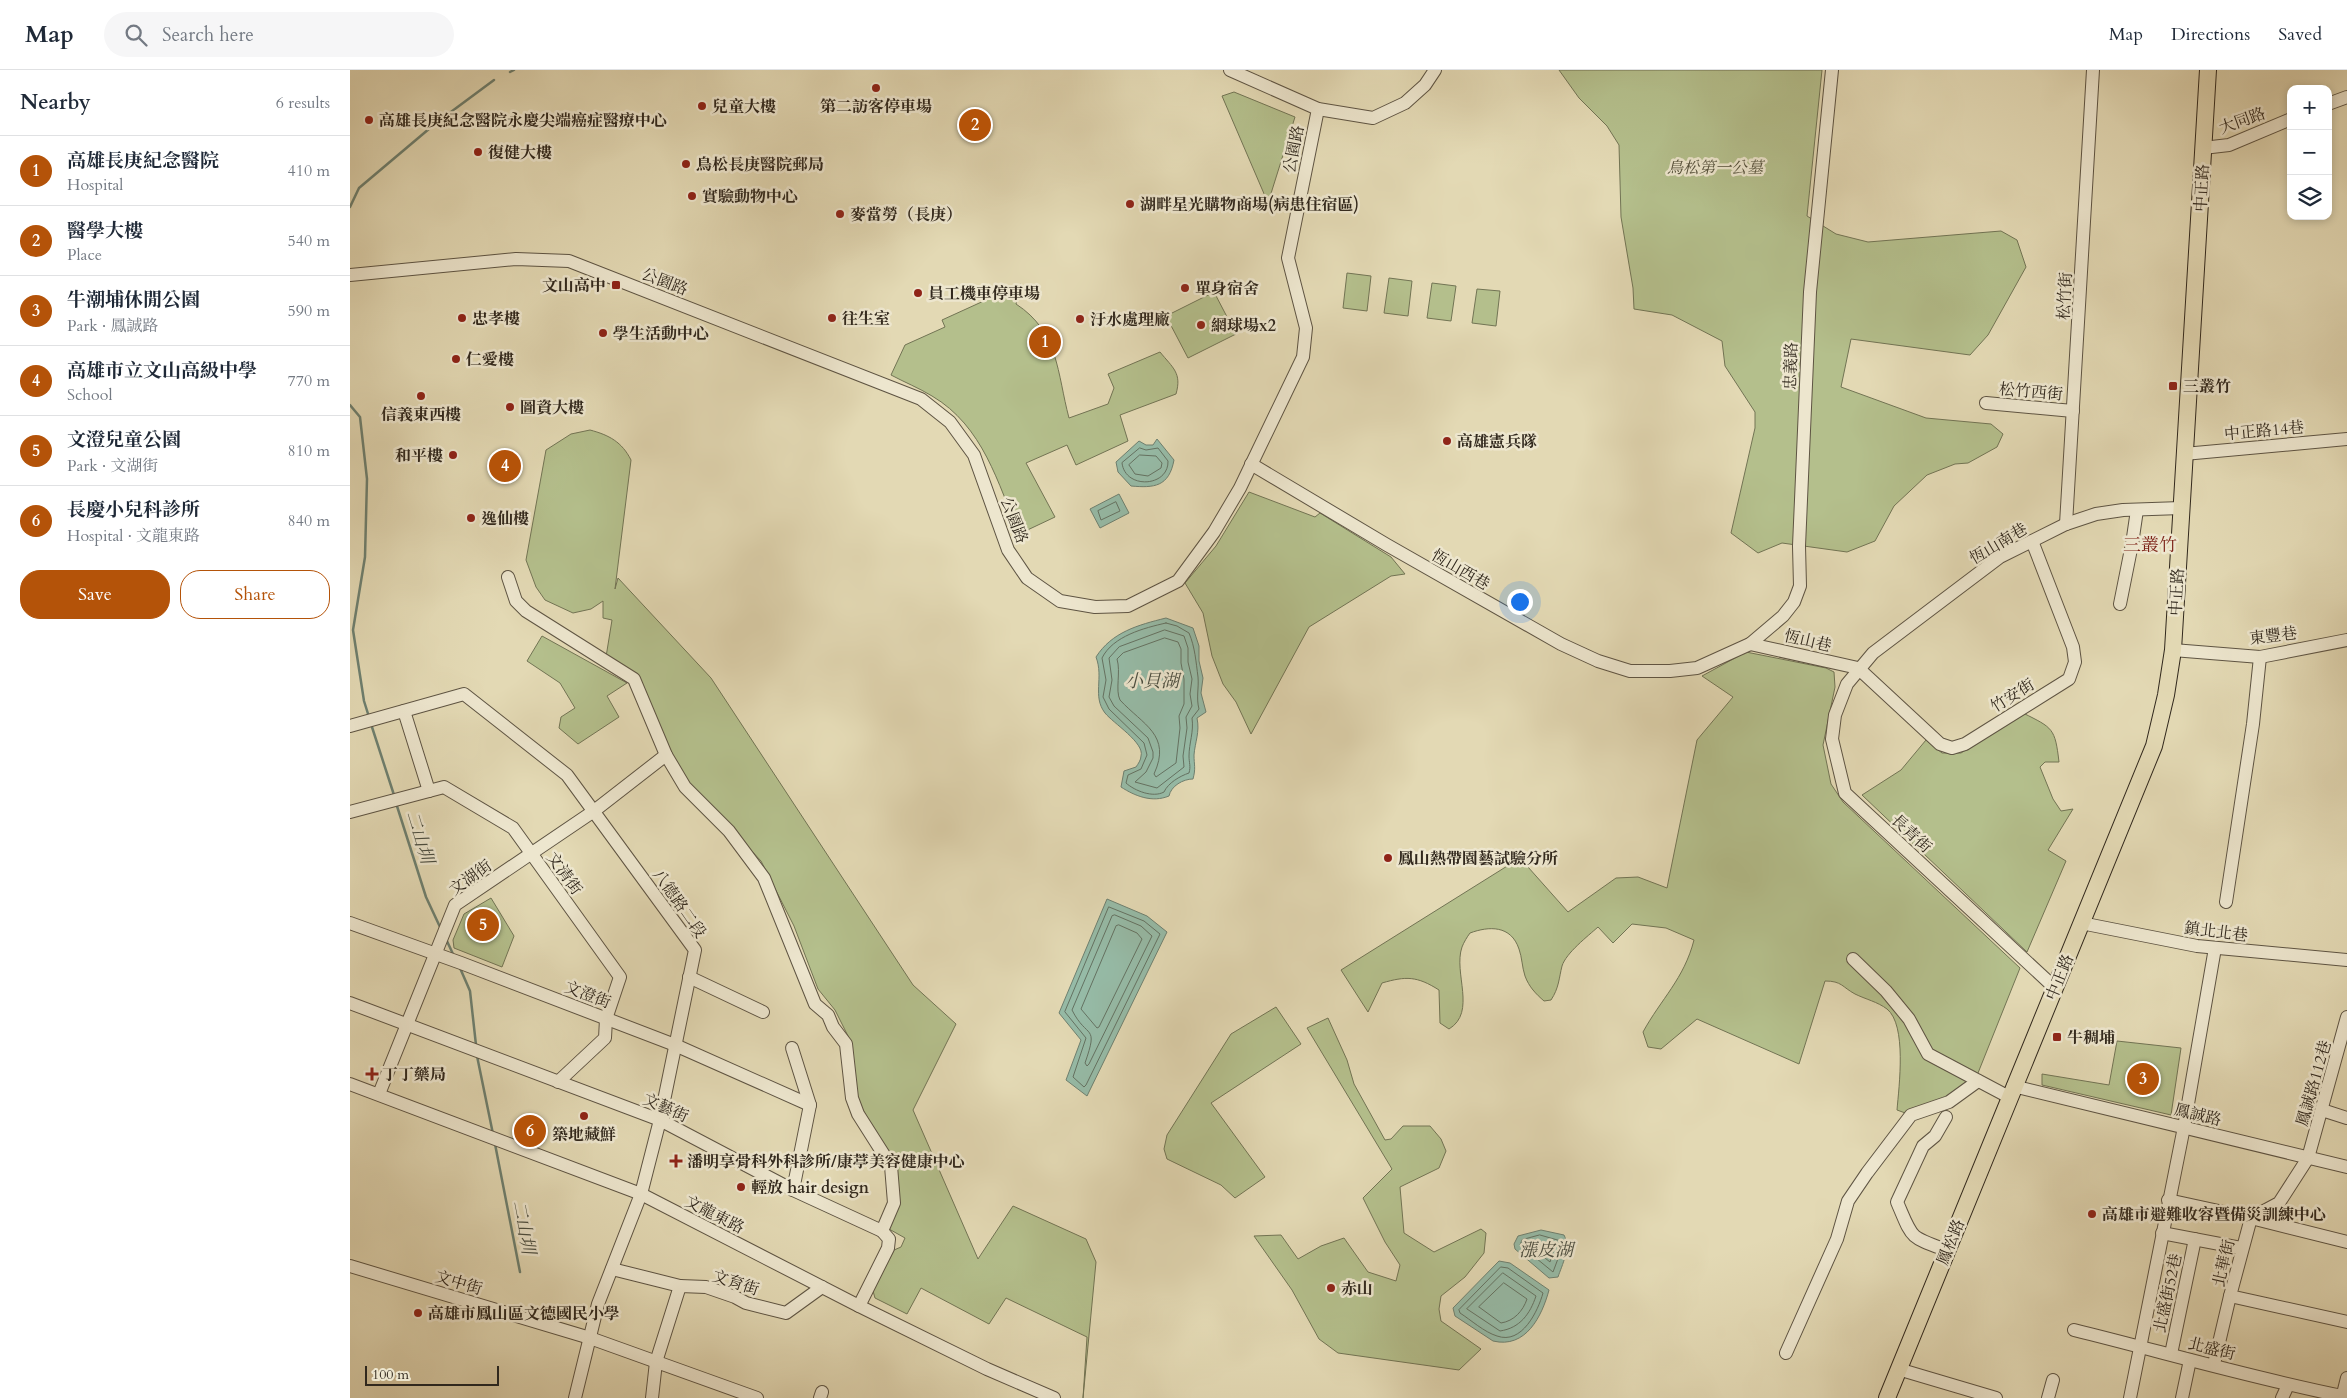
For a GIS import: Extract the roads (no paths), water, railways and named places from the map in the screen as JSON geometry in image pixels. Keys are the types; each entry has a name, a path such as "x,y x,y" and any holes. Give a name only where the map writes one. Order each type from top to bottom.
{"main road":[{"name":"中正路","path":"2011,1091 2154,746 2166,695 2173,650 2180,508 2208,70"},
{"name":"鳳松路","path":"1886,1398 2011,1091"}],"street":[{"path":"1230,70 1318,109"},
{"name":"公園路","path":"350,275 516,259 569,261 921,399 950,422 974,455 1008,550 1027,578 1060,600 1095,607 1128,606 1178,580 1214,532 1240,488 1303,357 1306,328 1288,258 1318,109 1373,118 1405,103 1425,85 1435,70"},
{"name":"忠義路","path":"1750,644 1783,616 1794,602 1800,586 1799,546 1810,292 1832,70"},
{"name":"松竹街","path":"2066,524 2093,70"},
{"path":"2332,103 2347,98"},
{"name":"大同路","path":"2203,148 2229,145 2287,121"},
{"name":"松竹西街","path":"1986,403 2073,411"},
{"name":"中正路14巷","path":"2184,454 2347,439"},
{"name":"恆山西巷","path":"1251,464 1561,644 1598,661 1630,671 1670,672 1697,668 1750,644"},
{"name":"恆山南巷","path":"1858,668 1873,652 2000,557 2066,524 2096,514 2180,508"},
{"path":"2120,604 2137,510"},
{"name":"竹安街","path":"1858,668 1940,744 1952,748 1965,744 2069,680 2075,662 2073,647 2032,541"},
{"path":"508,577 516,601 526,611 634,680 666,755 685,787 729,831 764,878 815,1004 828,1015 833,1027 846,1044 852,1098 858,1114 891,1166 894,1203 882,1231 889,1239 888,1248 859,1306"},
{"name":"東豐巷","path":"2173,650 2260,656 2347,640"},
{"name":"恆山巷","path":"1750,644 1858,668"},
{"path":"2226,902 2253,724 2260,656"},
{"name":"長青街","path":"1858,668 1846,684 1835,715 1832,739 1844,792 2055,988"},
{"name":"八德路二段","path":"350,726 464,694 567,775 695,950 660,1120 641,1194 598,1304 575,1398"},
{"path":"404,711 429,791"},
{"name":"文湖街","path":"379,1094 455,904 594,811 666,755"},
{"name":"文清街","path":"350,812 444,787 514,828 620,977 606,1019 605,1038 558,1082"},
{"name":"文澄街","path":"350,923 456,961 675,1045 810,1105"},
{"name":"鎮北北巷","path":"2081,923 2215,948 2347,963"},
{"path":"2130,1398 2184,1127 2215,948"},
{"name":"鳳誠路","path":"1853,959 1886,990 1909,1019 1928,1054 1978,1081 2011,1091 2184,1127 2347,1167"},
{"path":"689,977 763,1012"},
{"name":"文藝街","path":"350,1003 660,1120 793,1190 882,1231"},
{"name":"鳳誠路112巷","path":"2251,1218 2279,1203 2308,1158 2345,1031 2347,1017"},
{"path":"792,1048 810,1105 793,1190"},
{"path":"1786,1353 1837,1239 1848,1201 1867,1173 1911,1115 1949,1102 1978,1081"},
{"name":"文龍東路","path":"350,1084 641,1194 859,1306 987,1369 1054,1398"},
{"path":"2322,1110 2347,1118"},
{"path":"1946,1117 1935,1136 1923,1146 1896,1202 1906,1227 1916,1239 1946,1250"},
{"path":"2168,1200 2347,1242"},
{"name":"北華街","path":"2251,1218 2241,1248 2230,1296 2347,1322"},
{"path":"2162,1233 2241,1248"},
{"name":"北盛街52巷","path":"2171,1354 2195,1239"},
{"name":"文中街","path":"350,1266 590,1338 757,1398"},
{"path":"612,1269 680,1286 656,1362 652,1398"},
{"name":"文育街","path":"680,1286 706,1287 746,1303 786,1313 822,1287"},
{"path":"2214,1364 2230,1296"},
{"name":"北盛街","path":"2074,1330 2342,1397"},
{"path":"2182,1398 2190,1360"},
{"path":"1898,1369 1981,1396 1996,1398"},
{"path":"2342,1397 2347,1378"},
{"path":"2048,1398 2052,1380"},
{"path":"2282,1398 2288,1385"}],"water":[{"path":"1157,439 1174,460 1172,469 1164,481 1159,484 1147,487 1131,486 1118,472 1116,462 1139,441 1146,445 1153,445"},
{"path":"1119,494 1129,513 1100,528 1090,509"},
{"name":"小貝湖","path":"1166,618 1193,628 1199,646 1199,661 1203,678 1201,693 1206,712 1197,718 1198,728 1193,779 1185,780 1178,784 1172,789 1169,796 1150,799 1138,796 1121,787 1124,771 1136,767 1141,751 1128,733 1109,717 1101,707 1096,657 1110,641 1126,631"},
{"path":"1107,899 1147,916 1167,932 1087,1096 1066,1080 1081,1040 1059,1013"},
{"name":"漲皮湖","path":"1541,1230 1564,1235 1566,1240 1565,1256 1558,1277 1549,1278 1515,1249 1514,1244 1518,1236"},
{"path":"1499,1261 1510,1263 1549,1290 1542,1310 1531,1328 1515,1340 1505,1342 1493,1341 1455,1316 1453,1308"}],"waterway":[{"name":"二山圳","path":"510,72 514,70"},
{"name":"二山圳","path":"350,207 359,188 436,123 494,80"},
{"name":"二山圳","path":"350,405 360,417 367,479 365,557 353,630 364,701 369,717"},
{"name":"二山圳","path":"371,724 394,795"},
{"name":"二山圳","path":"396,803 426,897 440,927"},
{"name":"二山圳","path":"446,939 453,954"},
{"name":"二山圳","path":"460,968 470,991 476,1045"},
{"name":"二山圳","path":"477,1056 493,1134"},
{"name":"二山圳","path":"495,1144 520,1272"}],"place":[{"name":"第二訪客停車場","path":"876,88"},
{"name":"兒童大樓","path":"702,106"},
{"name":"高雄長庚紀念醫院永慶尖端癌症醫療中心","path":"369,120"},
{"name":"醫學大樓","path":"975,125"},
{"name":"復健大樓","path":"478,152"},
{"name":"鳥松長庚醫院郵局","path":"686,164"},
{"name":"實驗動物中心","path":"692,196"},
{"name":"湖畔星光購物商場(病患住宿區)","path":"1130,204"},
{"name":"麥當勞（長庚）","path":"840,214"},
{"name":"文山高中","path":"616,285"},
{"name":"單身宿舍","path":"1185,288"},
{"name":"員工機車停車場","path":"918,293"},
{"name":"忠孝樓","path":"462,318"},
{"name":"往生室","path":"832,318"},
{"name":"汙水處理廠","path":"1080,319"},
{"name":"網球場x2","path":"1201,325"},
{"name":"學生活動中心","path":"603,333"},
{"name":"高雄長庚紀念醫院","path":"1045,342"},
{"name":"仁愛樓","path":"456,359"},
{"name":"三叢竹","path":"2173,386"},
{"name":"信義東西樓","path":"421,396"},
{"name":"圖資大樓","path":"510,407"},
{"name":"高雄憲兵隊","path":"1447,441"},
{"name":"和平樓","path":"453,455"},
{"name":"高雄市立文山高級中學","path":"505,466"},
{"name":"逸仙樓","path":"471,518"},
{"name":"鳳山熱帶園藝試驗分所","path":"1388,858"},
{"name":"文澄兒童公園","path":"483,925"},
{"name":"牛稠埔","path":"2057,1037"},
{"name":"丁丁藥局","path":"372,1074"},
{"name":"牛潮埔休閒公園","path":"2143,1079"},
{"name":"築地藏鮮","path":"584,1116"},
{"name":"長慶小兒科診所","path":"530,1131"},
{"name":"潘明享骨科外科診所/康葶美容健康中心","path":"676,1161"},
{"name":"輕放 hair design","path":"741,1187"},
{"name":"高雄市避難收容暨備災訓練中心","path":"2092,1214"},
{"name":"赤山","path":"1331,1288"},
{"name":"高雄市鳳山區文德國民小學","path":"418,1313"}],"district":[{"name":"三叢竹","path":"2150,545"}],"park label":[{"name":"鳥松第一公墓","path":"1715,167"}]}
